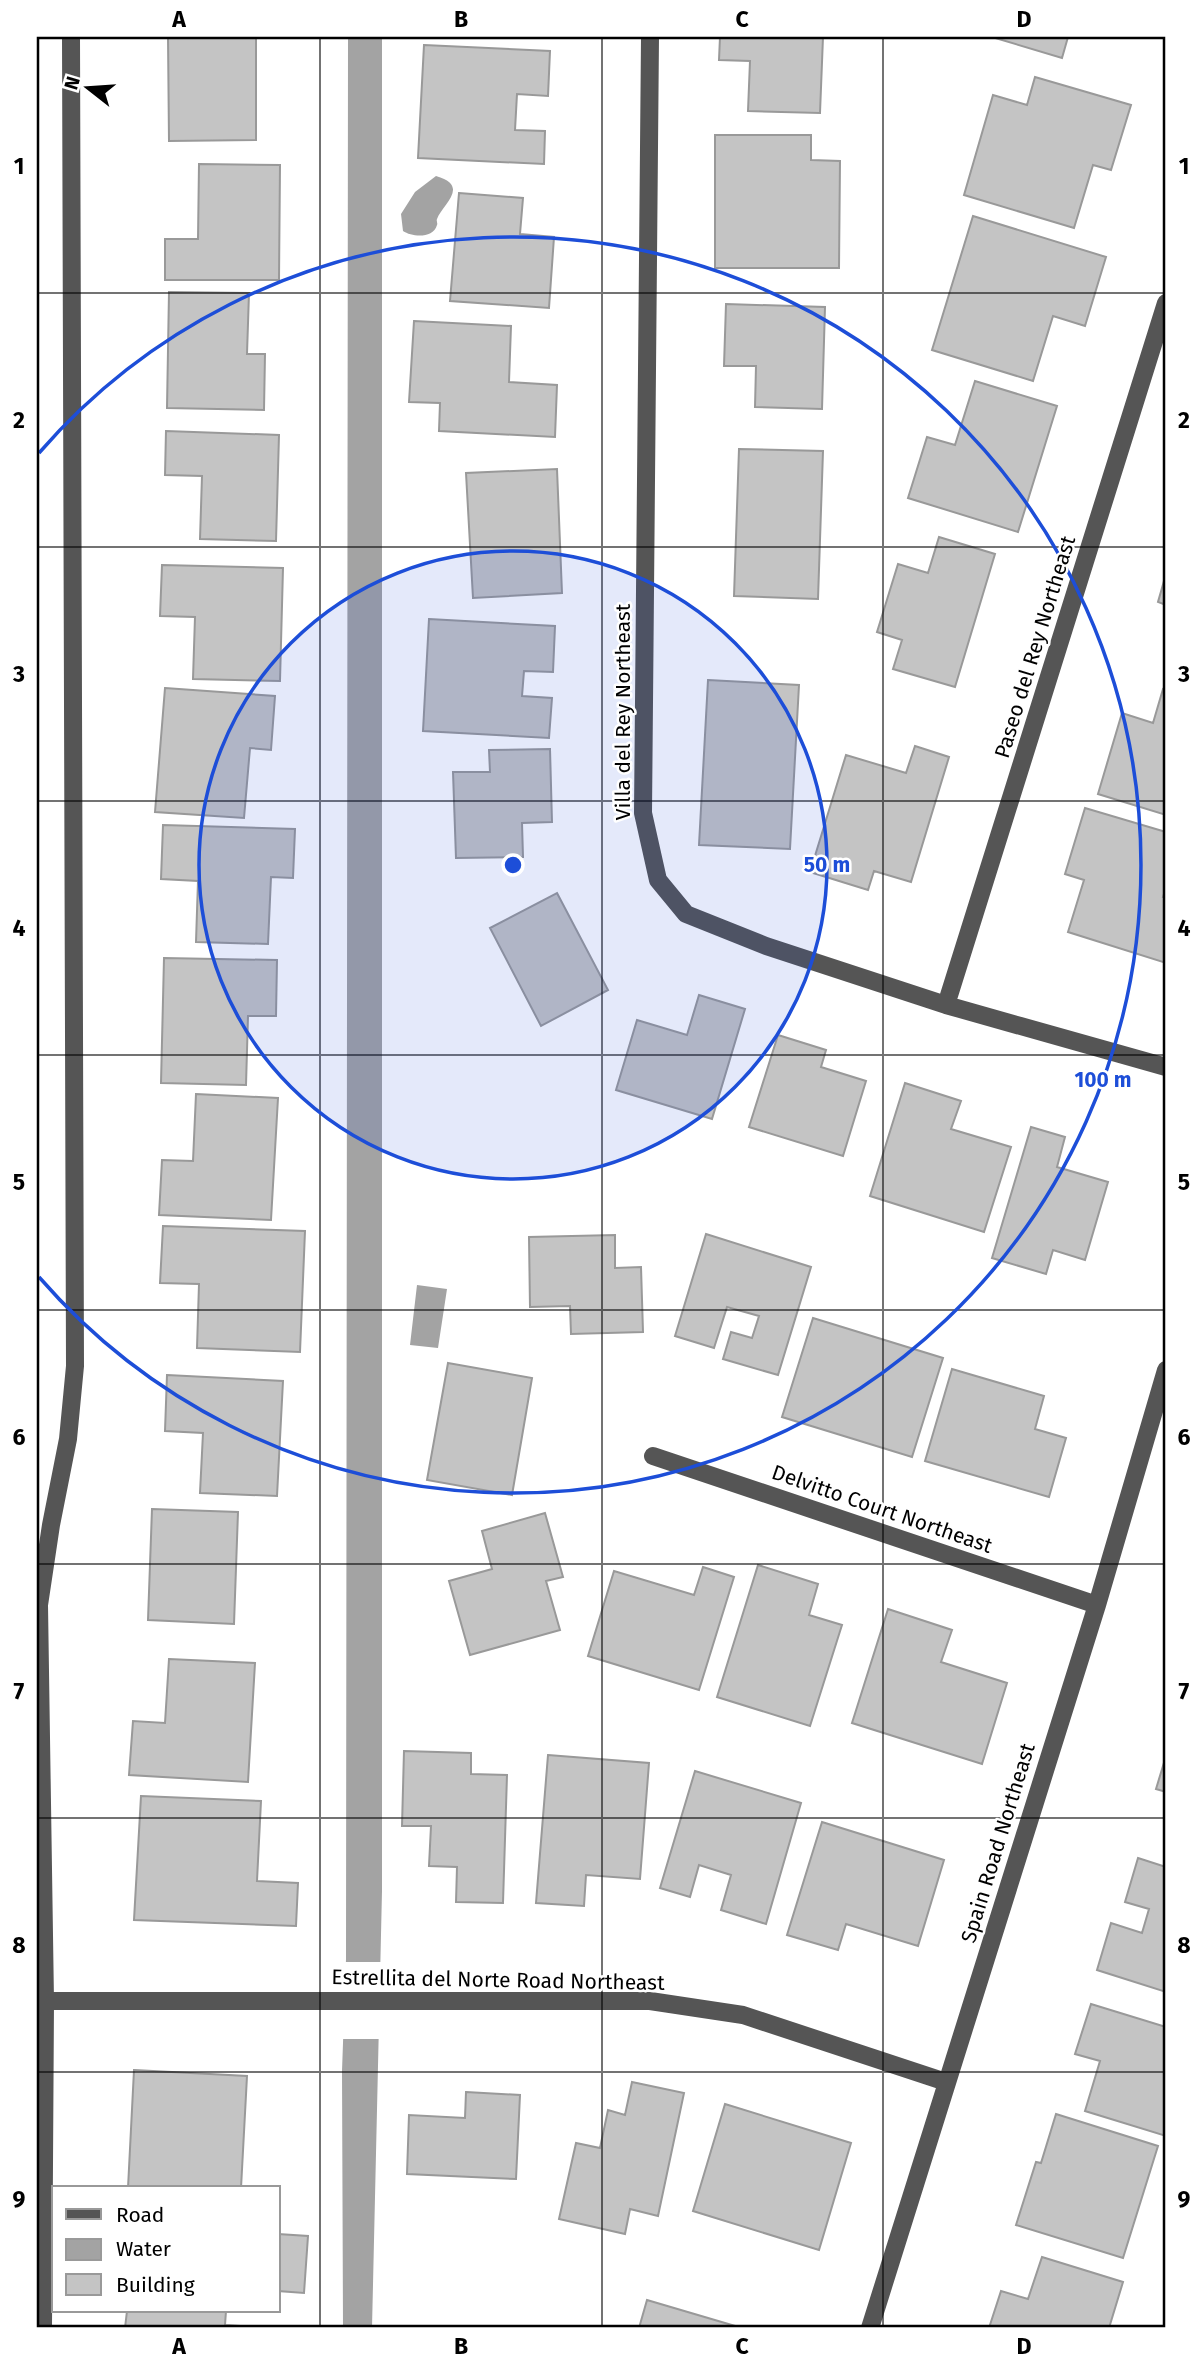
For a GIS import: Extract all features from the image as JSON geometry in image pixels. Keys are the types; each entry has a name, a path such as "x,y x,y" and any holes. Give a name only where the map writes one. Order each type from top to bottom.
{"street":[{"path":"43,2328 40,1605 51,1525 68,1439 75,1366 71,37"},
{"name":"Villa del Rey Northeast","path":"650,37 643,813 658,880 687,914 766,946 946,1005 1166,1067"},
{"name":"Paseo del Rey Northeast","path":"946,1005 1166,303"},
{"name":"Spain Road Northeast","path":"870,2328 1097,1605 1166,1370"},
{"name":"Delvitto Court Northeast","path":"653,1456 1097,1605"},
{"name":"Estrellita del Norte Road Northeast","path":"41,2001 650,2001 743,2015 946,2082"}],"water":[{"path":"348,37 382,37 382,1891 372,2328 343,2328 342,2071 346,1959"},
{"path":"436,176 446,180 453,190 437,219 435,230 427,235 412,235 403,231 401,214 415,192"},
{"path":"417,1285 447,1289 438,1348 410,1345"}],"pier":[{"path":"342,1962 383,1962 381,2039 340,2039"}],"building":[{"path":"168,37 256,37 256,140 169,141"},
{"path":"720,37 823,37 820,113 748,111 750,61 719,60"},
{"path":"992,37 1068,37 1062,58"},
{"path":"424,45 550,51 548,96 517,94 515,130 545,131 544,164 418,158"},
{"path":"1035,77 1131,105 1111,170 1093,165 1074,228 964,195 993,95 1027,105"},
{"path":"715,135 811,135 811,160 840,161 839,268 715,268"},
{"path":"199,164 280,165 279,280 165,280 165,239 198,239"},
{"path":"459,193 523,198 520,234 554,237 549,308 450,301"},
{"path":"973,216 1106,257 1085,326 1053,316 1033,381 932,350"},
{"path":"169,292 249,293 247,354 265,354 264,410 167,408"},
{"path":"726,304 825,307 822,409 755,407 756,366 724,366"},
{"path":"414,321 511,326 509,382 557,385 555,437 439,431 440,403 409,402"},
{"path":"975,381 1057,406 1018,532 908,498 927,437 955,445"},
{"path":"166,431 279,435 276,541 200,539 202,476 165,475"},
{"path":"739,449 823,451 818,599 734,596"},
{"path":"557,469 562,593 473,598 466,473"},
{"path":"939,537 995,554 955,687 893,669 902,640 877,632 898,564 928,573"},
{"path":"162,565 283,568 280,681 193,679 195,617 160,616"},
{"path":"1166,574 1166,605 1158,602"},
{"path":"429,619 555,626 553,672 524,671 522,696 552,698 549,738 423,731"},
{"path":"708,680 799,685 790,849 699,845"},
{"path":"165,688 275,696 271,750 250,748 244,818 155,812"},
{"path":"1163,689 1166,690 1166,815 1098,794 1122,713 1153,723"},
{"path":"915,746 949,757 911,882 874,871 868,890 810,872 846,755 906,773"},
{"path":"550,749 552,822 522,823 523,857 456,858 453,772 490,772 489,750"},
{"path":"1085,808 1166,832 1166,887 1163,897 1166,898 1166,963 1068,932 1084,880 1065,874"},
{"path":"163,825 295,829 293,878 271,877 268,944 196,942 198,881 161,879"},
{"path":"557,893 608,990 541,1026 490,928"},
{"path":"164,958 277,960 276,1016 248,1016 246,1085 161,1083"},
{"path":"699,995 745,1009 712,1119 616,1090 637,1020 687,1035"},
{"path":"778,1035 826,1050 821,1067 866,1081 843,1156 749,1127"},
{"path":"905,1083 961,1101 951,1129 1011,1147 984,1232 870,1196"},
{"path":"196,1094 278,1098 271,1220 159,1215 162,1160 193,1161"},
{"path":"1031,1127 1065,1137 1057,1167 1108,1182 1085,1260 1053,1250 1046,1274 992,1258"},
{"path":"163,1226 305,1231 300,1352 197,1348 199,1284 160,1283"},
{"path":"706,1234 811,1267 778,1375 723,1359 731,1332 752,1338 759,1316 727,1307 714,1348 675,1336"},
{"path":"615,1235 615,1268 641,1267 643,1332 571,1334 570,1306 530,1307 529,1237"},
{"path":"813,1318 943,1358 912,1457 782,1417"},
{"path":"448,1363 532,1378 512,1495 427,1480"},
{"path":"952,1369 1044,1396 1035,1429 1066,1438 1049,1497 925,1461"},
{"path":"167,1375 283,1381 277,1496 200,1493 203,1433 165,1431"},
{"path":"152,1509 238,1512 234,1624 148,1620"},
{"path":"545,1513 563,1577 546,1581 560,1630 470,1655 449,1581 492,1569 482,1531"},
{"path":"758,1565 818,1584 809,1615 842,1625 810,1726 717,1697"},
{"path":"703,1567 734,1577 699,1690 588,1656 614,1571 694,1595"},
{"path":"888,1609 952,1630 941,1662 1007,1683 982,1764 852,1723"},
{"path":"169,1659 255,1663 248,1782 129,1775 133,1721 165,1723"},
{"path":"404,1751 471,1753 471,1774 507,1775 503,1903 456,1902 457,1867 429,1866 431,1826 402,1826"},
{"path":"548,1755 649,1763 640,1879 586,1875 584,1906 536,1903"},
{"path":"1166,1756 1166,1792 1156,1789"},
{"path":"695,1771 801,1803 766,1924 721,1910 731,1875 699,1865 690,1897 660,1888"},
{"path":"141,1796 261,1801 257,1881 298,1883 296,1926 134,1920"},
{"path":"822,1822 944,1860 918,1946 846,1924 838,1950 787,1935"},
{"path":"1138,1858 1166,1867 1166,1992 1097,1970 1111,1923 1142,1933 1149,1909 1125,1902"},
{"path":"1091,2004 1166,2027 1166,2136 1085,2111 1100,2061 1075,2054"},
{"path":"134,2070 247,2076 241,2186 128,2186"},
{"path":"632,2082 684,2093 658,2216 630,2209 625,2234 559,2219 576,2143 600,2148 608,2110 625,2115"},
{"path":"466,2092 520,2095 516,2179 407,2174 409,2115 465,2118"},
{"path":"725,2104 851,2143 819,2250 693,2211"},
{"path":"1056,2114 1158,2146 1123,2258 1016,2225 1036,2162 1041,2163"},
{"path":"280,2234 308,2236 304,2293 280,2291"},
{"path":"1042,2257 1123,2282 1109,2328 989,2328 1001,2291 1028,2299"},
{"path":"647,2300 742,2328 639,2328"},
{"path":"127,2312 226,2312 225,2325 272,2328 125,2328"}]}
